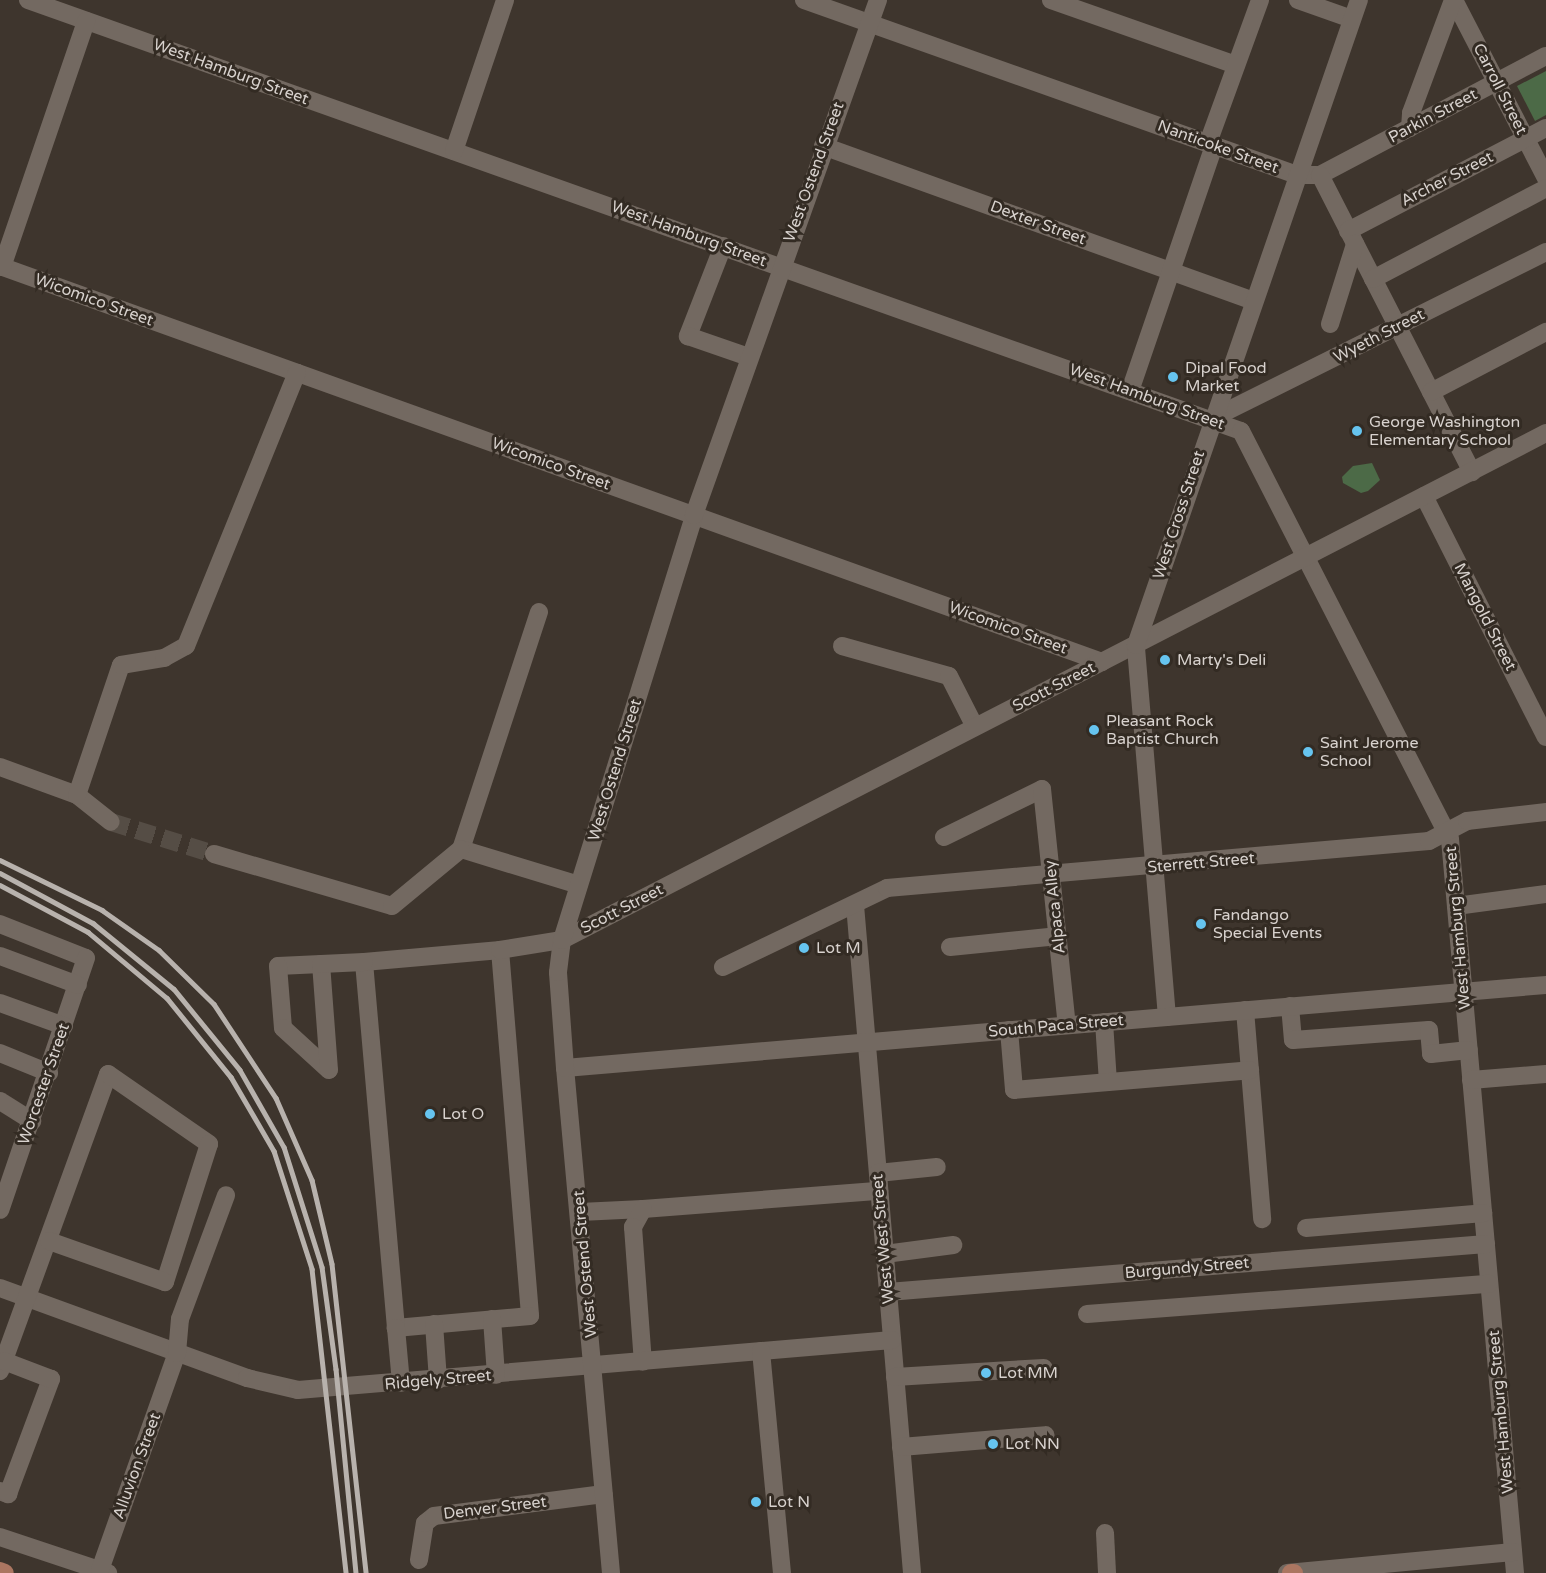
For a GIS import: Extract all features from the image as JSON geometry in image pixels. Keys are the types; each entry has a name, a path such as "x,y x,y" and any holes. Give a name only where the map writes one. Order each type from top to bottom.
{"main road":[{"path":"0,1571 5,1573"}],"street":[{"name":"West Hamburg Street","path":"28,0 54,4 86,21 1241,431 1447,831 1464,992 1515,1573"},
{"path":"454,151 505,0"},
{"name":"Nanticoke Street","path":"804,0 1297,176 1320,175"},
{"name":"West Ostend Street","path":"611,1573 580,1212 565,1068 558,972 562,940 694,515 823,146 878,0"},
{"path":"1051,0 1236,65"},
{"path":"1130,391 1171,271 1236,65 1260,0"},
{"path":"1298,0 1352,19"},
{"name":"West Cross Street","path":"1167,1017 1136,645 1211,419 1359,0"},
{"path":"1410,128 1411,113 1453,0"},
{"name":"Carroll Street","path":"1453,0 1546,178"},
{"path":"1,266 86,21"},
{"name":"Parkin Street","path":"1320,175 1546,56"},
{"name":"Archer Street","path":"1352,237 1546,128"},
{"name":"Dexter Street","path":"823,146 1252,301"},
{"path":"1320,175 1472,472"},
{"path":"1373,279 1546,188"},
{"path":"1330,324 1352,237"},
{"path":"723,246 688,336 749,357"},
{"name":"Wyeth Street","path":"1211,419 1546,252"},
{"name":"Wicomico Street","path":"1,266 1102,662"},
{"path":"1431,392 1546,332"},
{"path":"77,795 121,665 164,658 186,646 297,373"},
{"name":"Scott Street","path":"321,964 329,1070 283,1028 278,966 321,964 364,962 501,950 562,940 1424,496 1543,441"},
{"name":"Mangold Street","path":"1424,496 1546,737"},
{"path":"214,854 392,906 461,849 538,612"},
{"path":"842,646 949,676 975,727"},
{"path":"0,767 77,795 111,822"},
{"name":"Alpaca Alley","path":"944,837 1042,789 1067,1025"},
{"name":"Sterrett Street","path":"723,967 887,888 1155,868 1428,841 1467,821 1546,812"},
{"path":"461,849 579,885"},
{"path":"1456,906 1546,894"},
{"name":"West West Street","path":"855,905 912,1573"},
{"name":"Worcester Street","path":"0,924 87,958 0,1210"},
{"path":"950,947 1058,936"},
{"path":"396,1328 530,1316 501,950"},
{"path":"0,956 78,985"},
{"path":"364,962 401,1383"},
{"name":"South Paca Street","path":"565,1068 1546,985"},
{"path":"0,1003 64,1026"},
{"path":"1290,1006 1293,1040 1429,1030 1431,1054 1469,1050"},
{"path":"1245,1010 1262,1219"},
{"path":"1104,1022 1108,1082"},
{"path":"1009,1030 1014,1090 1250,1070"},
{"path":"0,1053 49,1073"},
{"path":"0,1491 8,1494 51,1379 2,1366 29,1299 49,1241 108,1074 209,1144 165,1282 49,1241"},
{"path":"1472,1080 1546,1074"},
{"path":"0,1101 32,1121"},
{"path":"580,1212 643,1209 878,1182 937,1167"},
{"name":"Alluvion Street","path":"104,1572 177,1353 180,1319 226,1195"},
{"path":"643,1209 633,1227 643,1362"},
{"path":"1306,1228 1483,1213"},
{"name":"Burgundy Street","path":"888,1292 1486,1244"},
{"path":"885,1254 954,1245"},
{"path":"1087,1314 1490,1284"},
{"name":"Ridgely Street","path":"0,1288 278,1388 318,1390 892,1340"},
{"path":"492,1319 496,1375"},
{"path":"434,1324 438,1380"},
{"path":"761,1351 782,1573"},
{"path":"895,1377 1044,1368"},
{"path":"901,1447 1046,1436"},
{"name":"Denver Street","path":"419,1560 425,1523 434,1516 604,1494"},
{"path":"1105,1533 1107,1573"},
{"path":"0,1537 104,1572"},
{"path":"1290,1573 1513,1552"}],"green space":[{"path":"1546,71 1546,115 1535,121 1517,86"},
{"path":"1372,463 1380,480 1368,491 1361,493 1343,483 1342,477 1353,466"}],"tunnel":[{"path":"111,822 214,854"}],"railway":[{"path":"0,860 102,910 159,950 214,1004 276,1098 312,1180 332,1264 366,1573"},
{"path":"0,873 93,923 174,989 240,1070 284,1147 322,1267 336,1369 356,1573"},
{"path":"0,885 88,932 167,998 231,1077 274,1151 312,1269 346,1573"}],"place":[{"name":"Dipal Food Market","path":"1173,377"},
{"name":"George Washington Elementary School","path":"1357,431"},
{"name":"Marty's Deli","path":"1165,660"},
{"name":"Pleasant Rock Baptist Church","path":"1094,730"},
{"name":"Saint Jerome School","path":"1308,752"},
{"name":"Fandango Special Events","path":"1201,924"},
{"name":"Lot M","path":"804,948"},
{"name":"Lot O","path":"430,1114"},
{"name":"Lot MM","path":"986,1373"},
{"name":"Lot NN","path":"993,1444"},
{"name":"Lot N","path":"756,1502"}]}
